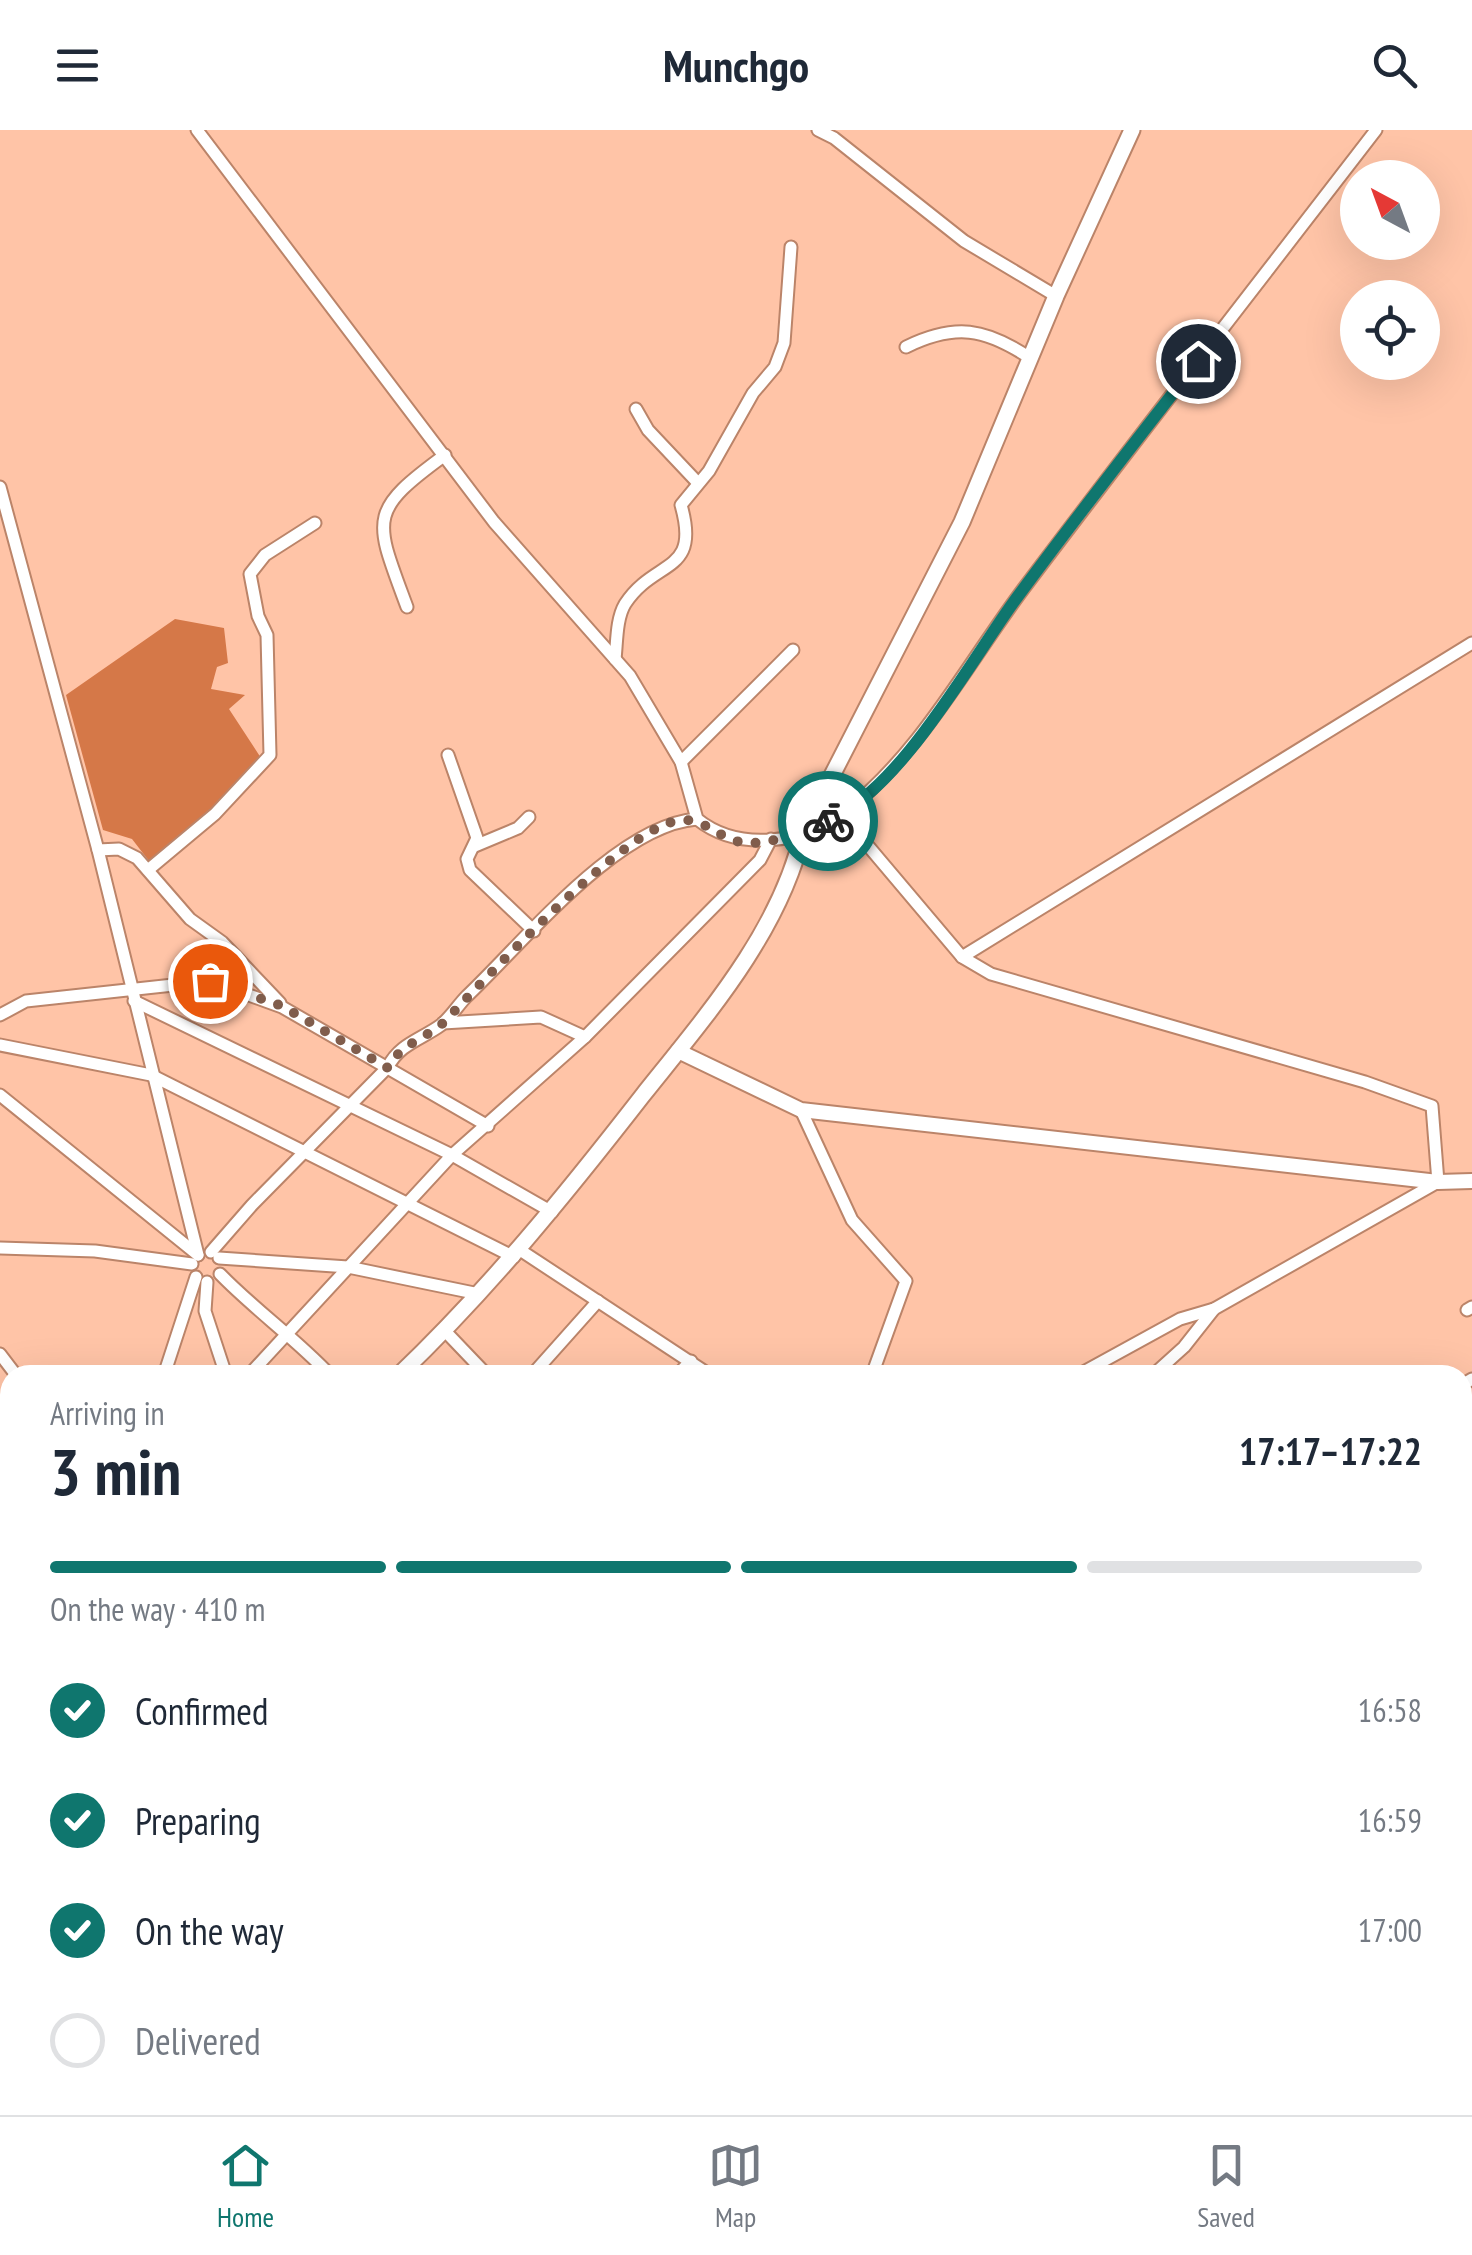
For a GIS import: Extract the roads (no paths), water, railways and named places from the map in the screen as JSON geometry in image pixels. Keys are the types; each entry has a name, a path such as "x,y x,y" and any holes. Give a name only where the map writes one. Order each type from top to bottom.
{"main road":[{"path":"409,1365 445,1331 552,1212 753,949 794,872 803,832 962,522 1056,296 1132,130"}],"street":[{"path":"196,130 494,522 615,659 680,762 697,819"},
{"path":"818,130 834,138 964,240 1056,296"},
{"path":"168,1365 204,1265 406,1045 444,1023 578,888 644,835 673,821 697,819 746,843 803,832 842,814 908,753 1014,602 1376,130"},
{"path":"615,659 625,604 685,550 690,536 681,505 779,355 788,306 791,247"},
{"path":"906,348 938,332 980,333 1001,339 1030,358"},
{"path":"636,409 648,430 698,482"},
{"path":"407,607 383,530 384,509 393,496 445,454"},
{"path":"0,486 98,850 150,1074 204,1265 205,1311 223,1365"},
{"path":"148,870 216,814 270,755 267,635 258,616 250,574 265,556 315,523"},
{"path":"962,957 1472,644"},
{"path":"680,762 793,650"},
{"path":"448,756 473,825 474,846 467,859 470,870 534,932"},
{"path":"842,814 962,957 1023,985 1365,1082 1432,1106 1438,1182"},
{"path":"474,846 518,828 529,817"},
{"path":"259,1365 452,1156 585,1036 760,860 771,839"},
{"path":"98,850 118,849 137,858 190,919 222,942 282,1006"},
{"path":"0,1015 26,1001 210,981 282,1006 488,1126"},
{"path":"134,1001 452,1156 552,1212"},
{"path":"444,1023 541,1017 585,1036"},
{"path":"0,1045 150,1074 407,1206 517,1254 696,1365"},
{"path":"678,1051 801,1110 1438,1182 1472,1181"},
{"path":"0,1095 204,1265 220,1274 253,1308 290,1332 321,1365"},
{"path":"801,1110 852,1220 906,1282 876,1365"},
{"path":"1096,1365 1180,1319 1214,1309 1438,1182"},
{"path":"0,1248 95,1251 204,1265 348,1266 479,1294"},
{"path":"541,1365 598,1301"},
{"path":"1164,1365 1184,1348 1214,1309"},
{"path":"445,1331 477,1365"},
{"path":"687,1365 691,1361"}]}
